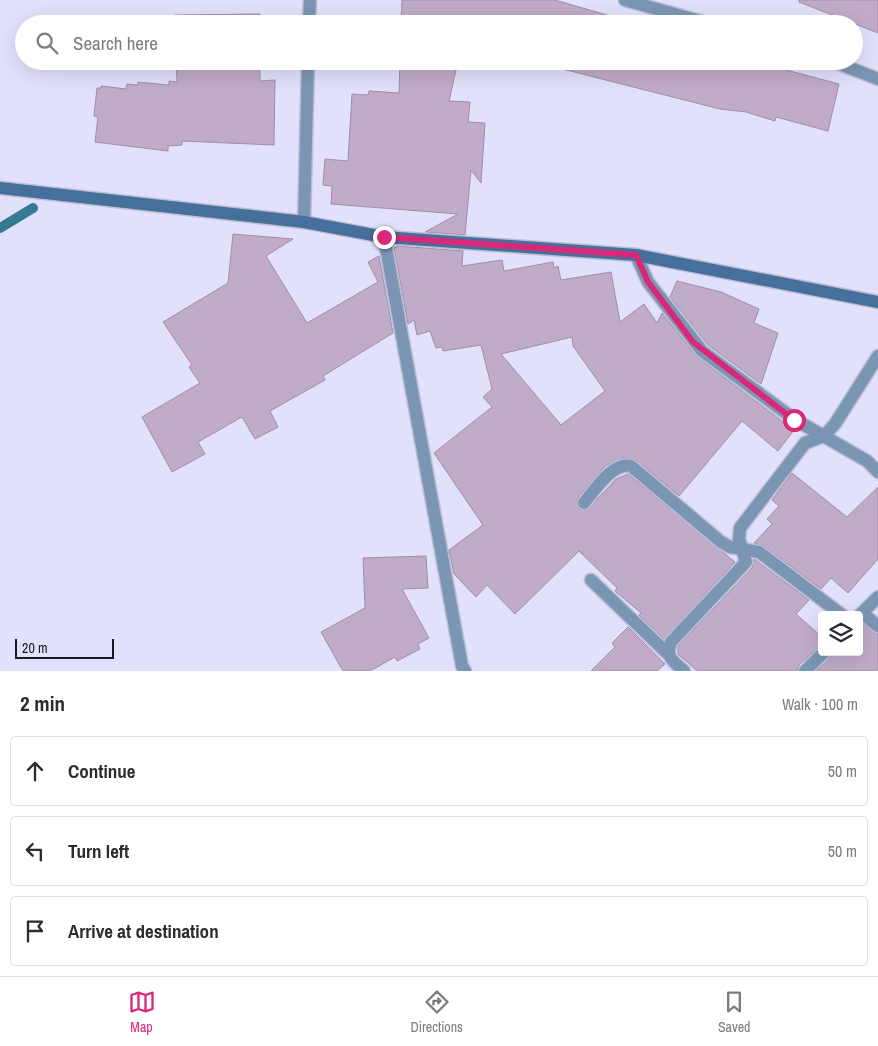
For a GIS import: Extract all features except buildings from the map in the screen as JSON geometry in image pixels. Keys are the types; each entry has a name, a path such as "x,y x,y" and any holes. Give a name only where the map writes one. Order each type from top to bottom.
{"street":[{"path":"309,15 310,0"},
{"path":"625,0 678,15"},
{"path":"304,222 308,70"},
{"path":"855,70 878,79"},
{"path":"0,188 304,222 384,237 636,255 878,302"},
{"path":"384,237 459,648 466,671"},
{"path":"636,255 648,282 702,351 794,420 867,461 878,472"},
{"path":"667,653 671,642 746,562 739,540 740,528 805,443 824,436 835,424 878,356"},
{"path":"584,503 613,470 626,465 631,466 721,542 730,548 759,552 837,611"},
{"path":"591,580 684,671"},
{"path":"863,612 878,597"},
{"path":"863,615 878,626"},
{"path":"805,671 820,656"}],"waterway":[{"path":"0,228 33,208"}],"route":[{"path":"384,237 636,255 648,282 693,342 702,351 794,420"}]}
